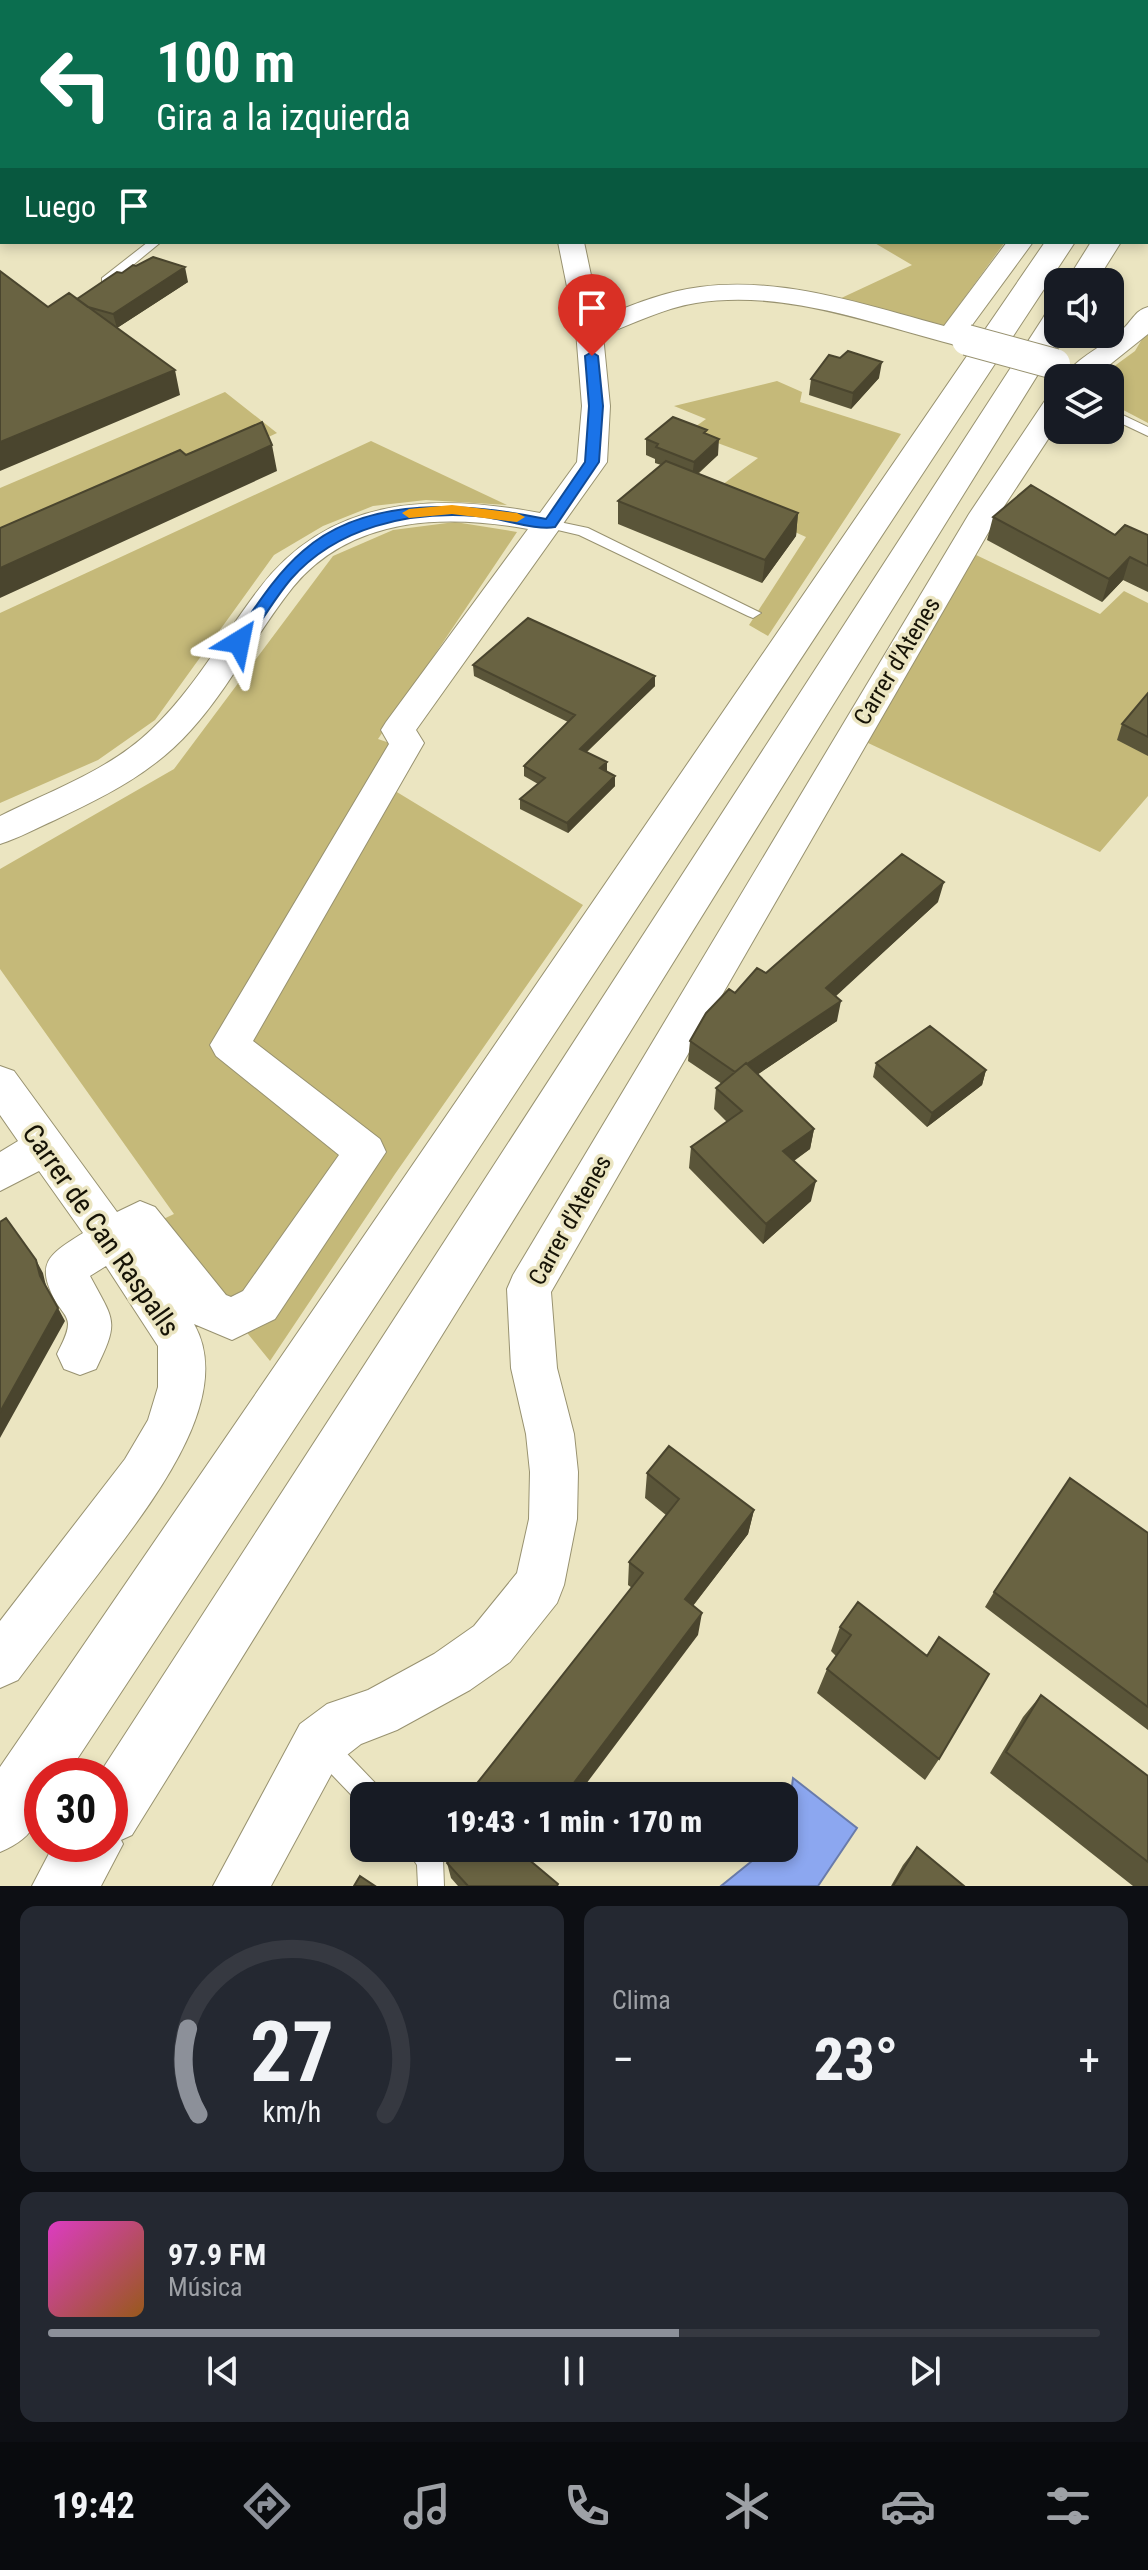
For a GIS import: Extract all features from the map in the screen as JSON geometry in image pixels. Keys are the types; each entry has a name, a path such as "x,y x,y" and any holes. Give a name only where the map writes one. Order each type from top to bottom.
{"main road":[{"path":"0,1821 1059,244"},
{"path":"1090,268 1105,244"},
{"path":"128,1786 1069,357"},
{"path":"64,1886 79,1862"}],"street":[{"path":"80,1354 90,1338 90,1314 66,1277 67,1267 140,1220 210,1309 232,1319 259,1305 365,1152 230,1045 407,743 398,730 592,462 596,406 589,331 571,244"},
{"path":"958,338 1019,244"},
{"path":"589,331 680,298 711,293 743,293 830,305 958,338 1069,357 1107,356 1144,323 1148,315"},
{"name":"Carrer d'Atenes","path":"241,1886 319,1743 346,1723 379,1712 452,1672 492,1644 539,1585 553,1519 554,1472 550,1434 534,1368 529,1289 984,514 1044,423"},
{"path":"0,831 119,771 162,741 197,703 285,577 310,552 346,531 385,518 452,510 495,512 550,524"},
{"name":"Carrer de Can Raspalls","path":"0,1083 43,1148 161,1308 181,1343 181,1387 169,1429 142,1476 0,1662"},
{"path":"0,1173 43,1148"}],"lane":[{"path":"106,281 152,244"},
{"path":"1124,420 1148,432"},
{"path":"550,524 583,531 753,613"},
{"path":"319,1743 357,1782"},
{"path":"430,1862 431,1886"}],"shaded area":[{"path":"876,244 1004,244 943,327 837,300 912,265"},
{"path":"1148,329 1148,423 1124,410 1124,364 1117,364 1135,351"},
{"path":"777,381 802,392 800,402 901,434 768,636 749,625 806,537 710,494 758,458 688,432 706,419 674,406"},
{"path":"225,392 277,433 186,476 0,553 0,488"},
{"path":"371,441 507,505 426,500 373,506 323,526 274,555 155,720 98,760 0,803 0,613"},
{"path":"455,522 517,532 378,739 407,749 382,783 583,905 395,1174 270,1361 157,1222 174,1214 0,969 0,869 174,769 333,556 393,530"},
{"path":"974,554 1100,614 1124,591 1148,603 1148,796 1100,852 866,742"}],"water":[{"path":"793,1778 857,1828 818,1886 721,1886 751,1862 798,1862 798,1782 792,1782"}],"building":[{"path":"153,257 185,267 113,314 88,307 77,299 117,272 122,273"},
{"path":"0,271 48,307 69,293 175,370 0,442"},
{"path":"848,351 882,362 853,393 811,379 829,355 840,358"},
{"path":"673,417 707,430 704,433 719,439 694,462 656,447 658,444 646,439"},
{"path":"262,422 272,445 0,568 0,528 180,450 186,455"},
{"path":"666,461 798,513 765,560 618,501"},
{"path":"1031,485 1115,535 1125,525 1148,535 1148,566 1130,557 1109,579 993,517"},
{"path":"528,618 655,676 580,749 607,762 600,768 615,776 567,823 520,799 545,778 524,766 575,715 473,665"},
{"path":"1148,693 1148,737 1122,724"},
{"path":"902,854 944,882 826,988 841,1001 735,1072 690,1041 706,1013 729,989 735,993 757,968 766,973"},
{"path":"930,1026 986,1070 932,1113 876,1063"},
{"path":"746,1063 814,1129 783,1151 816,1181 766,1224 691,1147 742,1111 716,1088"},
{"path":"6,1218 36,1260 40,1276 58,1308 0,1412 0,1222"},
{"path":"669,1446 754,1510 685,1599 702,1613 575,1782 478,1782 643,1573 629,1562 679,1499 647,1473"},
{"path":"1070,1478 1148,1533 1148,1707 994,1592"},
{"path":"858,1602 927,1656 939,1637 989,1674 939,1759 827,1669 851,1635 840,1627"},
{"path":"1041,1695 1148,1776 1148,1862 1006,1752"},
{"path":"917,1847 964,1886 893,1886"},
{"path":"532,1862 558,1884 468,1886 447,1863"},
{"path":"360,1876 375,1886 354,1886"}],"slow traffic":[{"path":"409,513 452,510 495,512 517,517"}],"route":[{"path":"239,642 285,577 310,552 346,531 385,518 452,510 495,512 550,524 592,462 596,406 592,356"}]}
